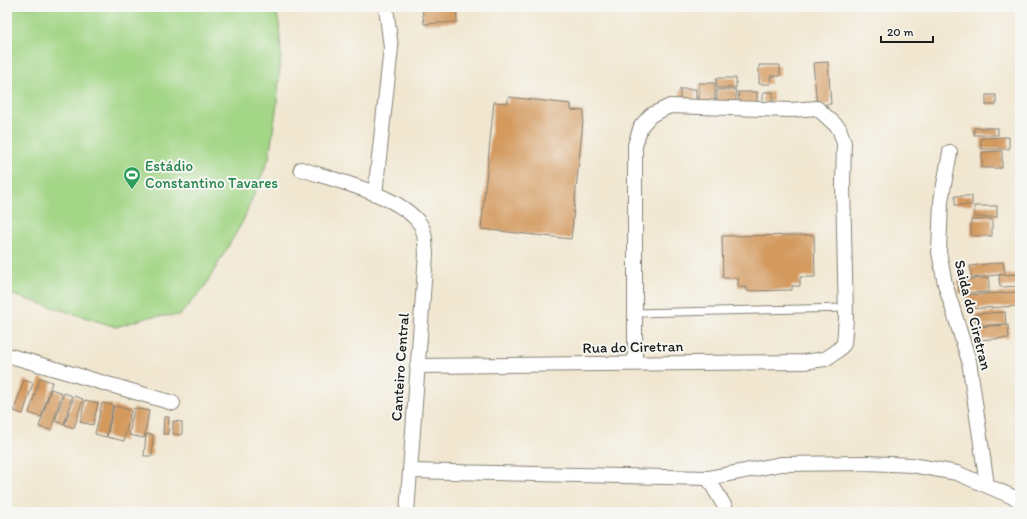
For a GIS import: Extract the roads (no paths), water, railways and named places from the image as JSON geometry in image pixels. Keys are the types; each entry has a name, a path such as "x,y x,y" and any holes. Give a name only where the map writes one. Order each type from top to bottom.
{"street":[{"path":"301,169 375,194 391,48 386,7"},
{"path":"635,364 636,313 634,145 641,126 651,115 670,106 791,110 817,108 839,128 844,143 843,186 846,308"},
{"name":"Saida do Ciretran","path":"950,152 941,201 940,252 945,284 969,361 987,486"},
{"name":"Canteiro Central","path":"375,194 411,214 421,225 424,235 426,254 407,512"},
{"name":"Rua do Ciretran","path":"417,366 803,362 825,359 836,352 844,344 846,308"},
{"path":"7,355 173,403"},
{"path":"410,471 708,478 781,464 868,463 912,465 957,473 1020,500"},
{"path":"708,478 728,512"}],"lane":[{"path":"636,313 846,308"}],"place":[{"name":"Estádio Constantino Tavares","path":"132,190"}]}
